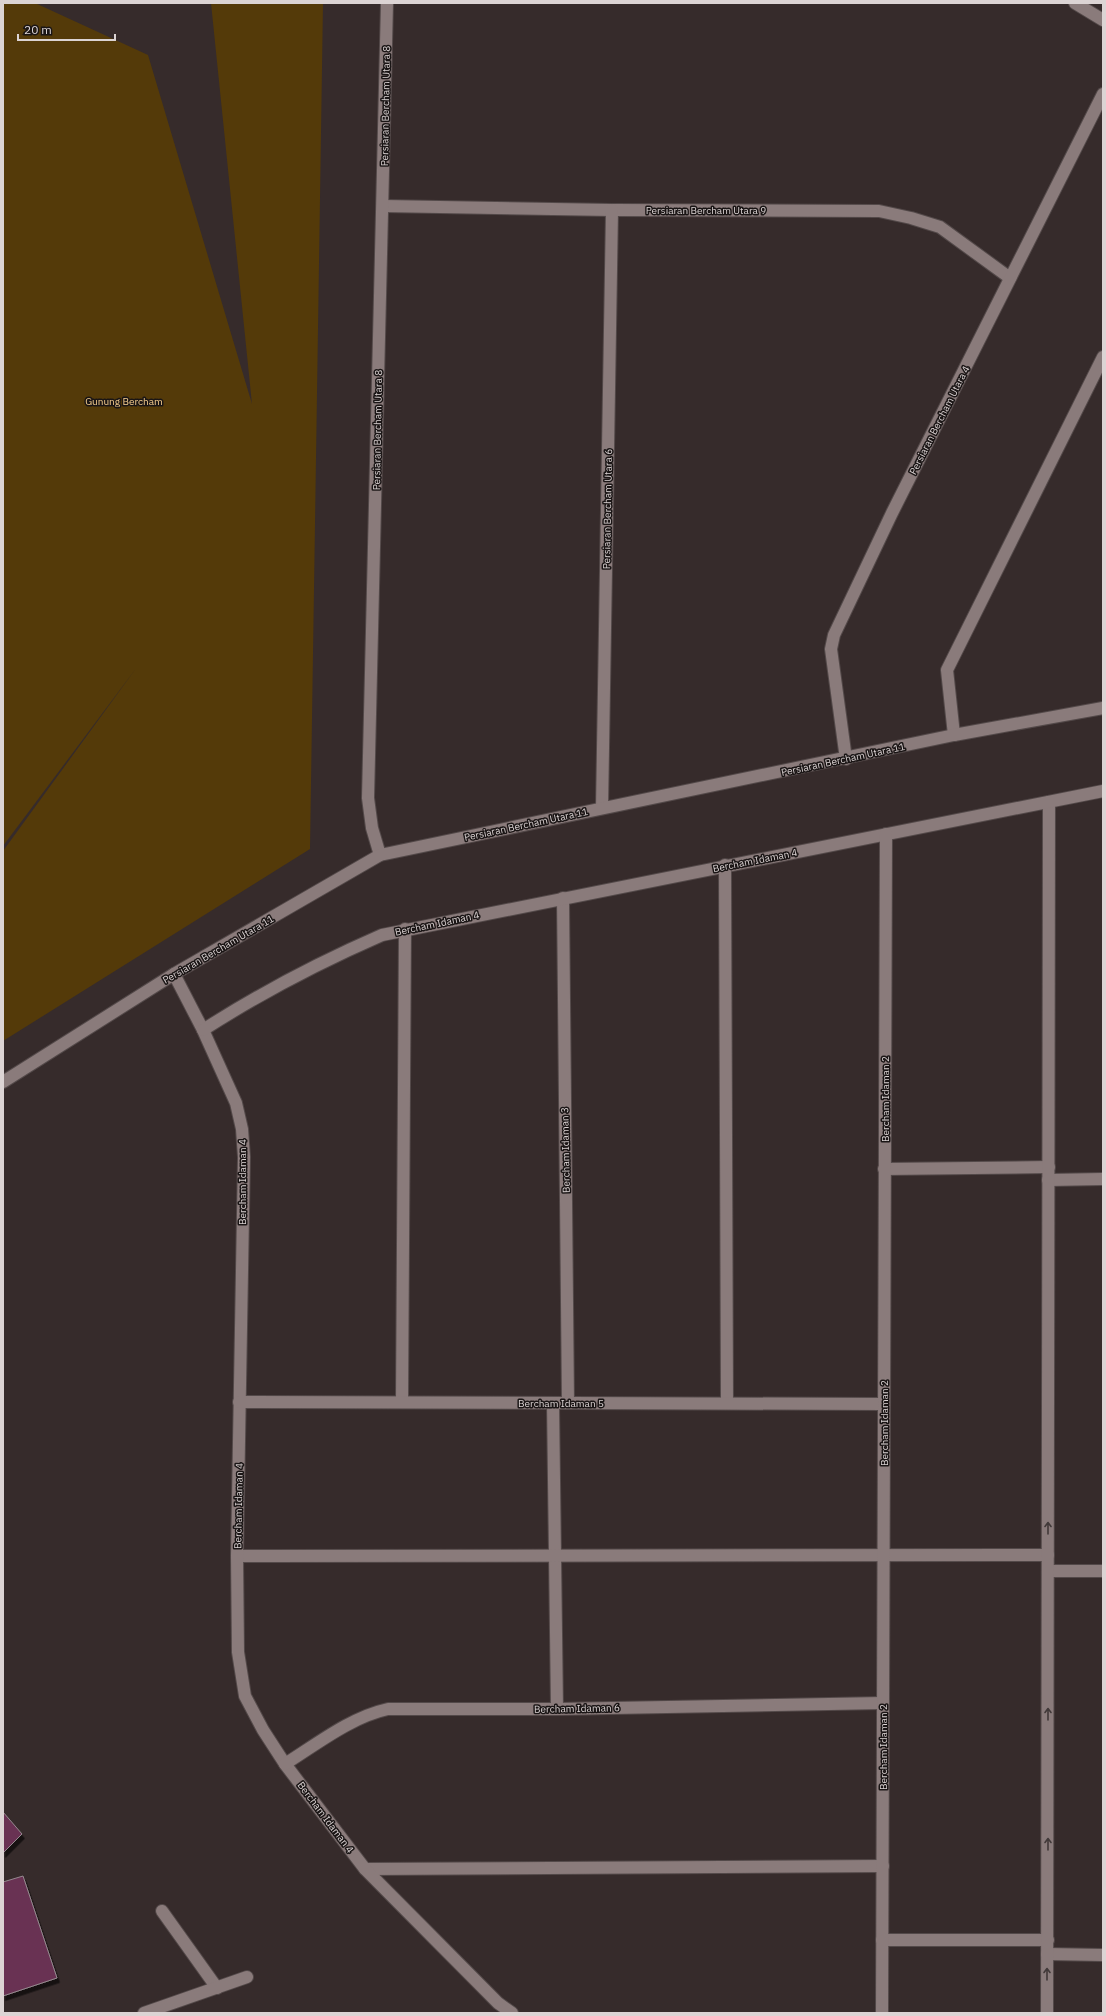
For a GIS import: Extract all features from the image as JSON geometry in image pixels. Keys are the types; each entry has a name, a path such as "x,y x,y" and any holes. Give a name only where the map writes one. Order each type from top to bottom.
{"street":[{"name":"Persiaran Bercham Utara 8","path":"380,855 372,828 368,798 387,3"},
{"path":"1075,3 1103,20"},
{"name":"Persiaran Bercham Utara 4","path":"846,759 831,649 834,635 892,513 1103,94"},
{"name":"Persiaran Bercham Utara 9","path":"383,206 612,210 879,211 912,218 940,228 1010,278"},
{"name":"Persiaran Bercham Utara 6","path":"602,808 612,210"},
{"path":"954,735 947,670 963,634 1103,357"},
{"name":"Persiaran Bercham Utara 11","path":"3,1082 174,974 380,855 602,808 846,759 954,735 1103,708"},
{"name":"Bercham Idaman 4","path":"512,2013 498,2003 365,1869 285,1764 263,1730 245,1696 238,1652 237,1556 244,1157 242,1129 236,1103 203,1030 242,1005 358,945 382,935 405,929 1103,791"},
{"path":"1047,2013 1049,802"},
{"name":"Bercham Idaman 2","path":"882,2013 886,834"},
{"path":"726,866 727,1404"},
{"name":"Bercham Idaman 3","path":"563,898 568,1403"},
{"path":"402,1402 405,929"},
{"path":"174,974 203,1030"},
{"path":"884,1169 1049,1167"},
{"path":"1048,1180 1103,1179"},
{"name":"Bercham Idaman 5","path":"239,1402 884,1404"},
{"path":"553,1403 557,1709"},
{"path":"237,1556 1048,1555"},
{"path":"1048,1571 1103,1571"},
{"name":"Bercham Idaman 6","path":"285,1764 357,1720 372,1712 388,1709 557,1709 883,1703"},
{"path":"365,1869 883,1866"},
{"path":"162,1911 217,1988"},
{"path":"882,1940 1048,1940"},
{"path":"1047,1954 1103,1954"},
{"path":"144,2013 247,1977"}],"green space":[{"name":"Gunung Bercham","path":"3,3 35,3 148,55 252,404 211,3 323,3 310,849 3,1041 3,851 137,667 3,846"}],"building":[{"path":"3,1812 22,1834 3,1853"},
{"path":"23,1876 57,1978 3,1996 3,1882"}]}
